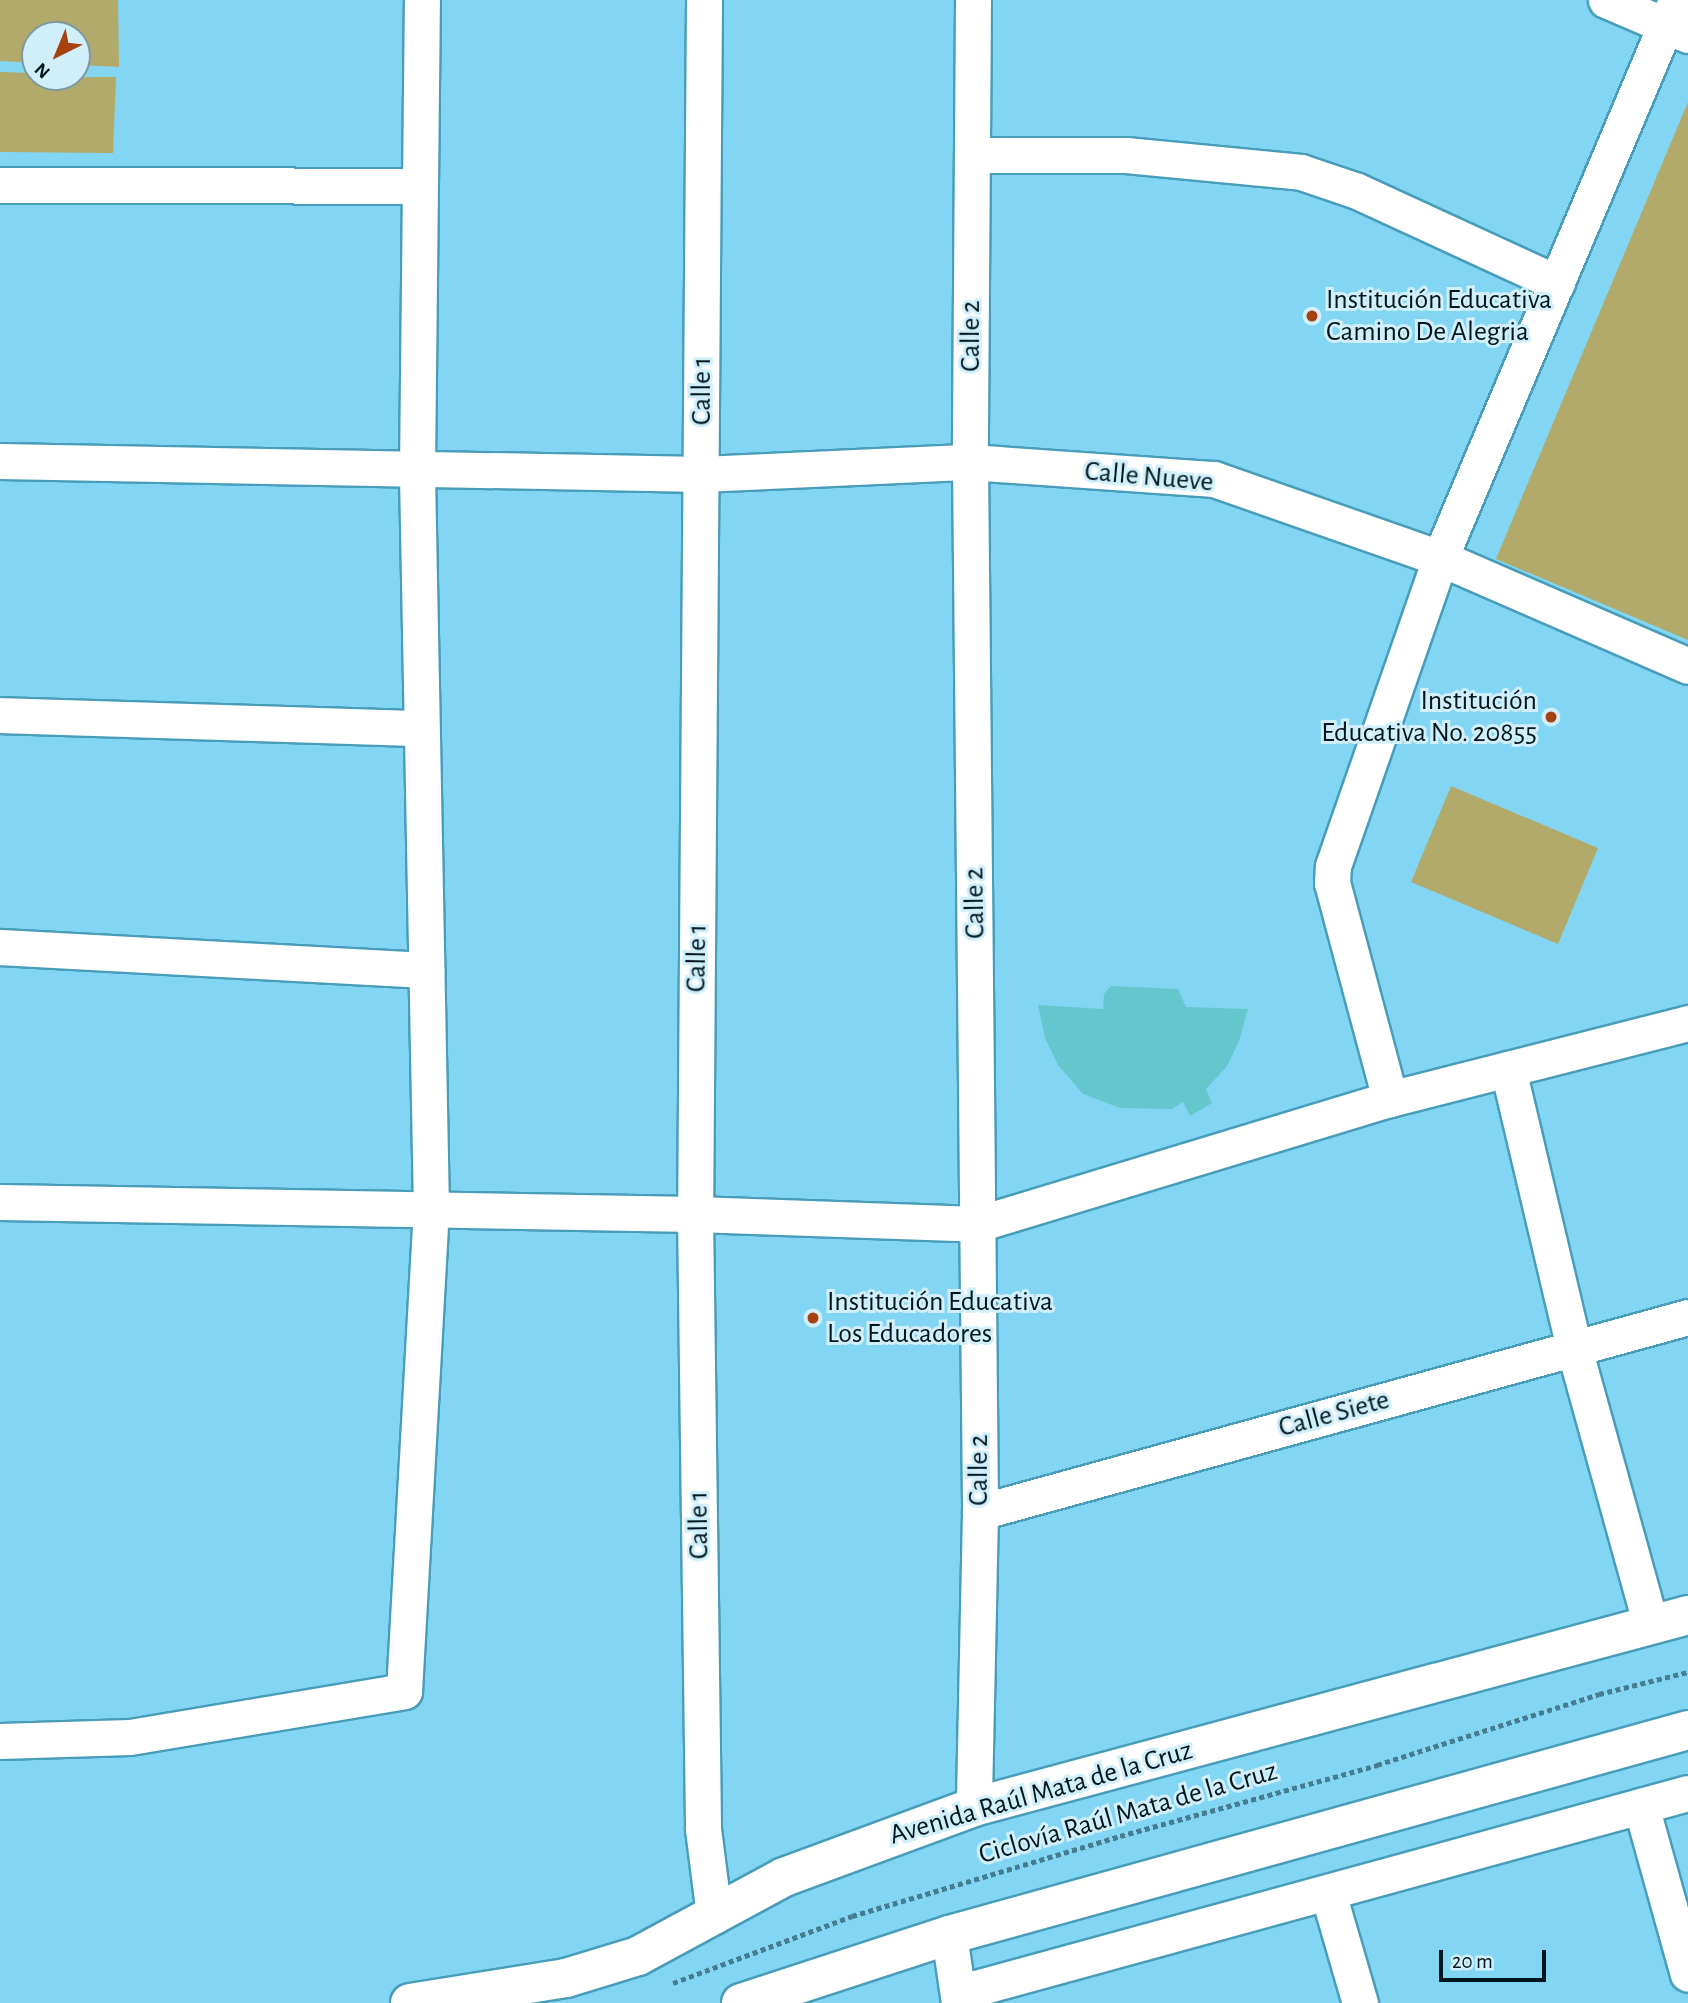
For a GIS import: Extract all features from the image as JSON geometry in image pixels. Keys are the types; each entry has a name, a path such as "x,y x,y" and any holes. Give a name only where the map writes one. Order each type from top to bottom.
{"main road":[{"name":"Avenida Raúl Mata de la Cruz","path":"410,2003 566,1978 638,1956 784,1877 974,1807 1688,1615"},
{"path":"741,2003 949,1935 1688,1730"}],"street":[{"path":"0,1741 131,1737 404,1691 431,1210 417,471 422,0"},
{"name":"Calle 1","path":"704,0 695,1214 703,1829 714,1915"},
{"name":"Calle 2","path":"973,0 970,463 980,1512 974,1807"},
{"path":"1390,1099 1332,883 1333,866 1440,558 1557,283 1677,20 1606,0"},
{"path":"972,155 1126,155 1301,172 1357,191 1557,283"},
{"path":"0,185 419,186"},
{"name":"Calle Nueve","path":"0,461 417,471 702,474 970,463 1214,479 1440,558 1688,666"},
{"path":"0,715 421,728"},
{"path":"0,947 426,970"},
{"path":"0,1202 695,1214 978,1224 1390,1099 1688,1023"},
{"path":"1508,1069 1574,1348 1651,1625"},
{"name":"Calle Siete","path":"980,1512 1688,1317"},
{"path":"949,1935 958,1998 1688,1793"},
{"path":"1641,1805 1688,1974"},
{"path":"1328,1893 1360,2003"}],"path":[{"name":"Ciclovía Raúl Mata de la Cruz","path":"670,1984 902,1901 1120,1836 1377,1765 1599,1694 1688,1672"}],"shaded area":[{"path":"0,0 118,0 119,67 91,66 91,21 21,21 21,62 0,61"},
{"path":"0,72 21,73 21,91 91,91 91,77 116,77 113,153 0,152"},
{"path":"1688,102 1688,640 1496,559"},
{"path":"1451,786 1598,848 1558,944 1411,882"}],"building":[{"path":"1111,986 1178,989 1186,1007 1248,1009 1239,1041 1227,1066 1206,1089 1212,1103 1190,1116 1183,1102 1172,1109 1120,1108 1083,1094 1058,1065 1045,1038 1038,1005 1103,1009 1104,994"}],"place":[{"name":"Institución Educativa Camino De Alegria","path":"1312,316"},
{"name":"Institución Educativa No. 20855","path":"1551,717"},
{"name":"Institución Educativa Los Educadores","path":"813,1318"}]}
